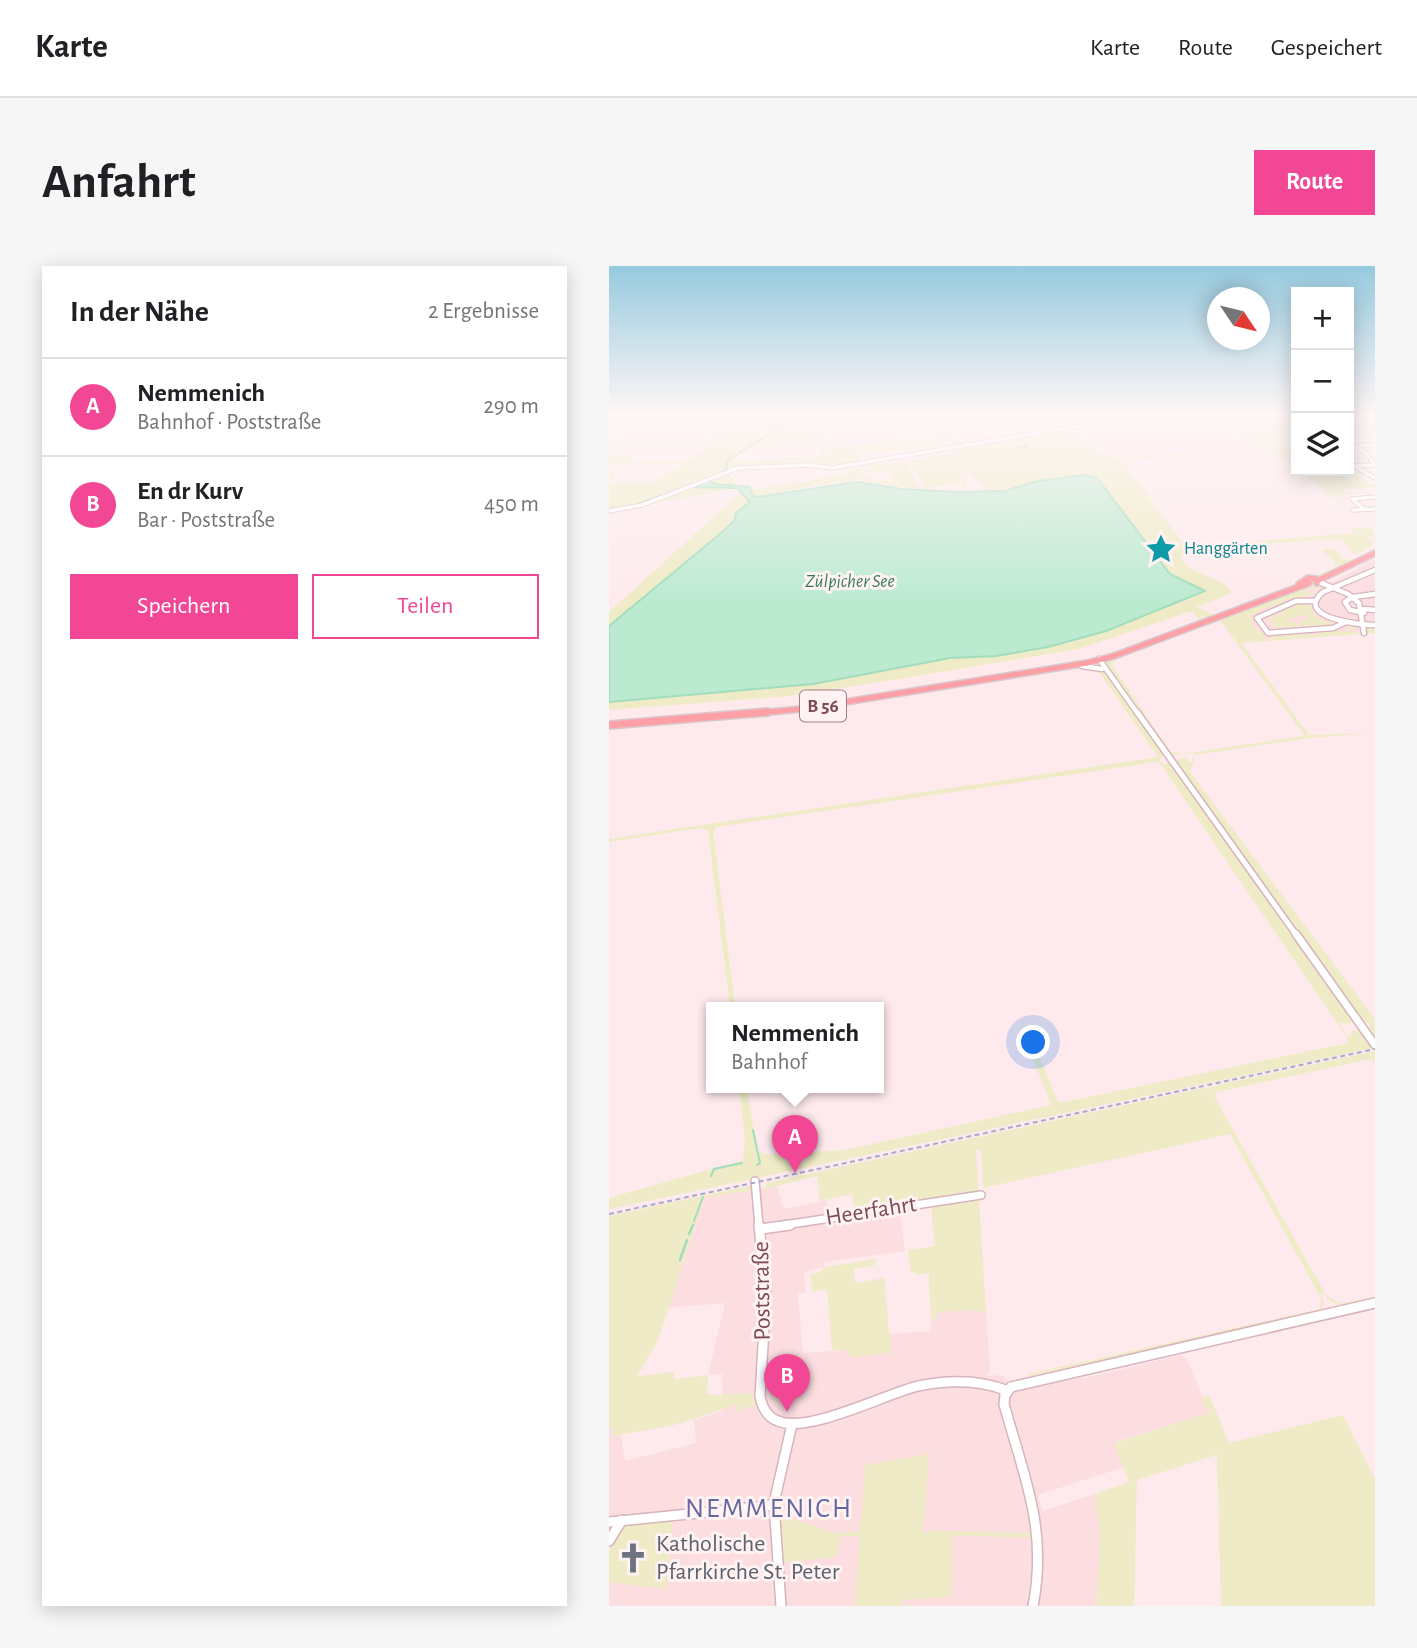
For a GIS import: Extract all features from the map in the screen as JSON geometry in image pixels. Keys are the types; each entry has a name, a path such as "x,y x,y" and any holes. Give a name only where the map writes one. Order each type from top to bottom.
{"main road":[{"name":"B 56","path":"609,725 811,708 1098,660 1313,581 1375,553"},
{"name":"B 56","path":"1035,672 1098,660"}],"street":[{"path":"609,511 642,505 718,476"},
{"path":"1364,509 1352,499 1375,497"},
{"path":"1353,510 1375,509"},
{"path":"1315,601 1319,595 1332,588 1375,570"},
{"path":"1313,581 1353,597 1364,611 1364,633"},
{"path":"1375,594 1353,597 1346,601 1345,605 1352,610 1375,610"},
{"path":"1315,601 1296,601 1257,618 1268,633 1333,628 1346,622"},
{"path":"1315,601 1319,611 1346,622 1375,625"},
{"path":"1098,660 1110,675"},
{"path":"1098,660 1375,1045"},
{"name":"B 56","path":"1062,668 1089,665 1102,668"},
{"name":"Poststraße","path":"755,1181 766,1307 760,1399 764,1410 772,1419 792,1424"},
{"name":"Heerfahrt","path":"761,1228 981,1195"},
{"path":"1033,1606 1040,1558 1037,1517 1006,1410 1004,1399 1008,1391 1022,1382 1375,1303"},
{"path":"781,1606 774,1503 792,1424 850,1410 908,1389 945,1383 994,1384 1008,1391"},
{"path":"609,1522 760,1509 774,1503"},
{"path":"609,1541 622,1520"}],"shaded area":[{"path":"664,476 730,476 737,488 609,512 609,483 653,482"},
{"path":"860,476 854,481 795,489 750,502 742,507 721,533 609,626 609,612 741,492 828,477 865,476 864,478 877,478 876,480 889,479 886,485 862,482"},
{"path":"893,476 913,476 919,486 925,486 917,476 961,476 967,481 965,486 969,488 957,484 936,486 934,489 888,486"},
{"path":"970,476 1079,476 1033,482 1009,491 989,492"},
{"path":"1086,476 1133,476 1186,547 1355,533 1351,528 1370,528 1375,532 1372,534 1375,539 1372,536 1367,537 1375,544 1370,542 1373,545 1355,555 1341,539 1187,549 1181,558 1186,564 1231,591 1230,594 1196,607 1214,615 1244,605 1209,618 1201,616 1203,620 1139,643 1199,620 1193,612 1189,612 1078,649 790,696 609,710 609,702 812,684 937,660 996,656 1068,643 1202,593 1170,574 1095,477"},
{"path":"1307,476 1359,476 1362,480 1368,480 1365,484 1375,484 1375,487 1344,490 1341,493 1375,492 1335,496 1354,515"},
{"path":"1335,549 1344,558 1337,560 1347,559 1351,562 1341,568 1283,590 1303,577 1315,576 1340,567 1322,550"},
{"path":"1375,558 1375,631 1262,639 1237,612 1309,586 1324,587"},
{"path":"1307,584 1328,588 1302,589 1315,595 1283,600 1283,604 1273,605 1278,607 1266,606 1268,609 1262,608 1256,614 1245,616 1256,618 1251,620 1254,628 1259,632 1267,632 1267,636 1262,635 1264,638 1274,639 1272,633 1280,636 1289,635 1287,632 1306,635 1303,631 1309,635 1321,634 1319,631 1336,632 1334,629 1341,627 1338,629 1341,632 1348,632 1346,623 1362,625 1364,629 1351,627 1352,633 1365,632 1365,627 1375,626 1375,633 1241,643 1309,735 1375,733 1309,738 1195,755 1190,772 1375,1019 1375,1040 1368,1030 1370,1025 1358,1016 1175,761 1185,757 1191,763 1195,753 1175,755 1168,753 1105,662 1118,657 1113,662 1113,667 1171,752 1182,754 1305,736 1220,620 1167,638"},
{"path":"1300,602 1312,607 1308,609 1315,611 1312,613 1317,618 1336,625 1329,628 1318,624 1315,629 1310,625 1303,628 1299,621 1307,619 1305,615 1285,619 1302,629 1290,626 1281,627 1281,631 1267,618 1272,619 1272,613 1281,616 1283,612 1275,612 1288,606 1297,608 1292,604"},
{"path":"1121,649 1089,661 801,707 1079,662"},
{"path":"1087,666 1105,672 1163,753 1160,762 1163,765 1170,762 1353,1020 1350,1024 1338,1022 1347,1036 1351,1036 1351,1031 1359,1030 1374,1048 609,1209 609,1198 743,1160 745,1137 740,1093 747,1093 758,1151 768,1155 845,1150 1051,1105 1021,1027 1027,1026 1060,1103 1348,1043 1162,766 1156,762 716,827 713,832 734,1002 729,1002 708,830 699,828 609,842 609,839 1158,757 1100,673 1086,667 788,714 609,727 759,715"},
{"path":"1375,1051 1375,1064 1371,1059 1217,1092 1214,1096 1326,1295 1339,1304 1375,1297 1353,1305 1340,1305 1334,1303 1323,1293 1320,1294 1324,1303 1320,1312 1030,1376 1029,1374 1320,1309 1321,1298 1230,1134 983,1188 981,1150 976,1150 986,1313 976,1310 938,1312 936,1319 931,1319 929,1273 911,1273 908,1250 935,1246 931,1206 855,1211 852,1194 820,1201 817,1176 765,1189 766,1183"},
{"path":"754,1185 753,1190 704,1198 657,1343 637,1376 674,1372 674,1379 708,1375 707,1395 755,1393 756,1404 738,1412 736,1405 675,1425 613,1436 612,1427 609,1428 609,1216"},
{"name":"NEMMENICH","path":"777,1187 784,1209 827,1200 829,1215 899,1205 905,1251 824,1262 824,1267 804,1272 806,1292 798,1294 803,1353 847,1350 852,1358 890,1352 889,1334 931,1331 929,1272 981,1240 990,1371 987,1376 1002,1375 1014,1386 1089,1377 1181,1355 1187,1359 1209,1413 1115,1442 1124,1467 1038,1495 1043,1511 1094,1494 1101,1534 1096,1606 609,1606 609,1428 612,1427 613,1436 621,1435 625,1461 696,1443 694,1420 723,1411 722,1374 708,1375 725,1303 667,1308 704,1198"},
{"path":"877,1260 872,1267 854,1268 855,1283 884,1278 891,1352 852,1358 847,1350 832,1350 827,1289 813,1291 810,1275 822,1271 822,1268"},
{"path":"1209,1395 1229,1443 1343,1415 1375,1479 1375,1606 1221,1606 1217,1455 1137,1480 1134,1606 1096,1606 1101,1534 1094,1494 1129,1482 1114,1443 1209,1413 1201,1397"},
{"path":"929,1454 923,1534 930,1531 1032,1531 1033,1538 953,1535 951,1597 902,1600 902,1606 855,1606 860,1536 841,1536 836,1557 783,1563 779,1514 833,1533 860,1532 865,1465"},
{"path":"672,1521 666,1589 609,1582 609,1550 625,1526"}],"water":[{"name":"Zülpicher See","path":"1079,476 1097,478 1170,574 1205,591 1106,631 1048,647 996,656 950,658 813,684 609,702 609,626 721,533 734,521 736,513 750,502 737,488 683,487 707,479 715,484 750,487 752,495 757,497 857,482 902,489 956,492 1005,491 1033,482"}],"waterway":[{"path":"638,504 682,488"},
{"path":"753,1130 760,1163 757,1165"},
{"path":"711,1176 714,1169 742,1163"},
{"path":"694,1221 703,1197"},
{"path":"689,1234 693,1225"},
{"path":"680,1260 687,1240"}],"railway":[{"path":"609,1214 1375,1049"}],"place":[{"name":"Hanggärten","path":"1161,549"},
{"name":"Nemmenich","path":"795,1173"},
{"name":"En dr Kurv","path":"787,1412"},
{"name":"Katholische Pfarrkirche St. Peter","path":"633,1558"}],"district":[{"name":"NEMMENICH","path":"769,1509"}]}
